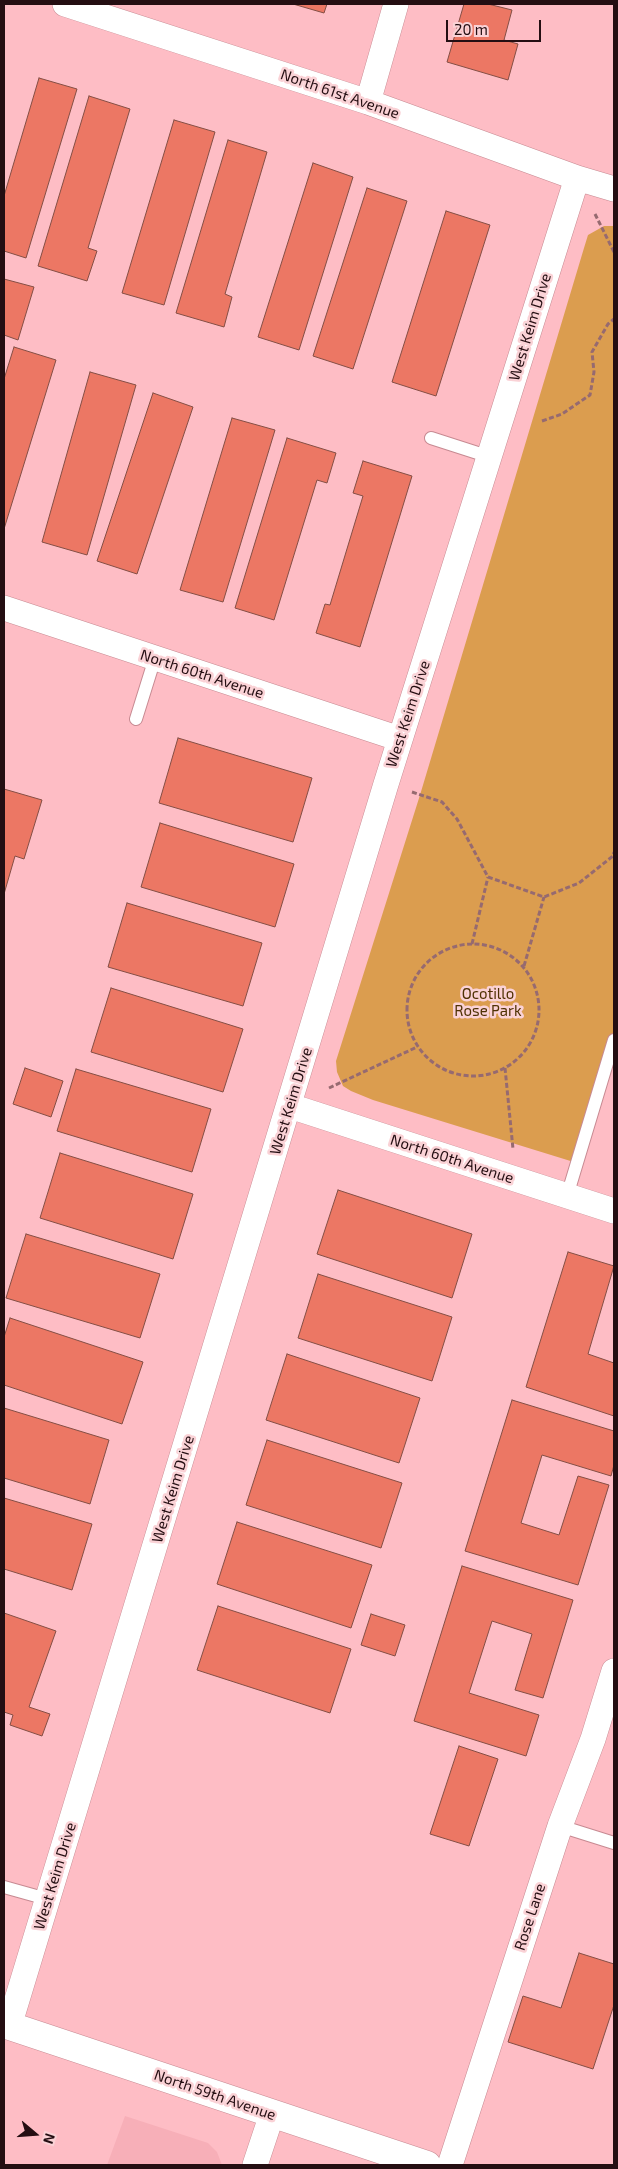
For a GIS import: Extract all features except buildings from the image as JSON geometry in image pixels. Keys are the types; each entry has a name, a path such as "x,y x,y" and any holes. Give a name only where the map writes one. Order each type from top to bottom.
{"main road":[{"name":"North 59th Avenue","path":"6,2025 427,2165"}],"street":[{"name":"North 61st Avenue","path":"65,4 368,102 577,178 614,189"},
{"path":"368,102 396,4"},
{"name":"West Keim Drive","path":"6,2025 48,1899 290,1106 386,784 577,178"},
{"name":"North 60th Avenue","path":"4,608 400,739"},
{"name":"North 60th Avenue","path":"290,1106 614,1211"},
{"name":"Rose Lane","path":"450,2165 560,1826 593,1739 614,1671"},
{"path":"255,2165 272,2114"}],"lane":[{"path":"431,438 490,457"},
{"path":"136,719 155,658"},
{"path":"568,1196 614,1040"},
{"path":"560,1826 614,1843"},
{"path":"4,1887 48,1899"}],"path":[{"path":"542,421 562,414 590,394 594,372 592,352 608,324 614,319"},
{"path":"386,784 442,802 457,819 488,877 472,944"},
{"path":"488,877 544,897 579,883 613,856 614,852"},
{"path":"524,967 544,897"},
{"path":"482,943 499,947 518,960 524,967 532,978 540,1000 538,1023 523,1054 505,1068 483,1076 460,1075 438,1066 416,1047 407,1015 409,992 420,970 437,954 459,944 482,943"},
{"path":"290,1106 416,1047"},
{"path":"505,1068 515,1179"}],"shaded area":[{"path":"125,2116 208,2143 217,2152 222,2165 107,2165"}],"green space":[{"name":"Ocotillo Rose Park","path":"604,226 614,226 614,1040 577,1163 373,1100 351,1091 343,1086 337,1072 336,1061 420,795 588,235"}]}
